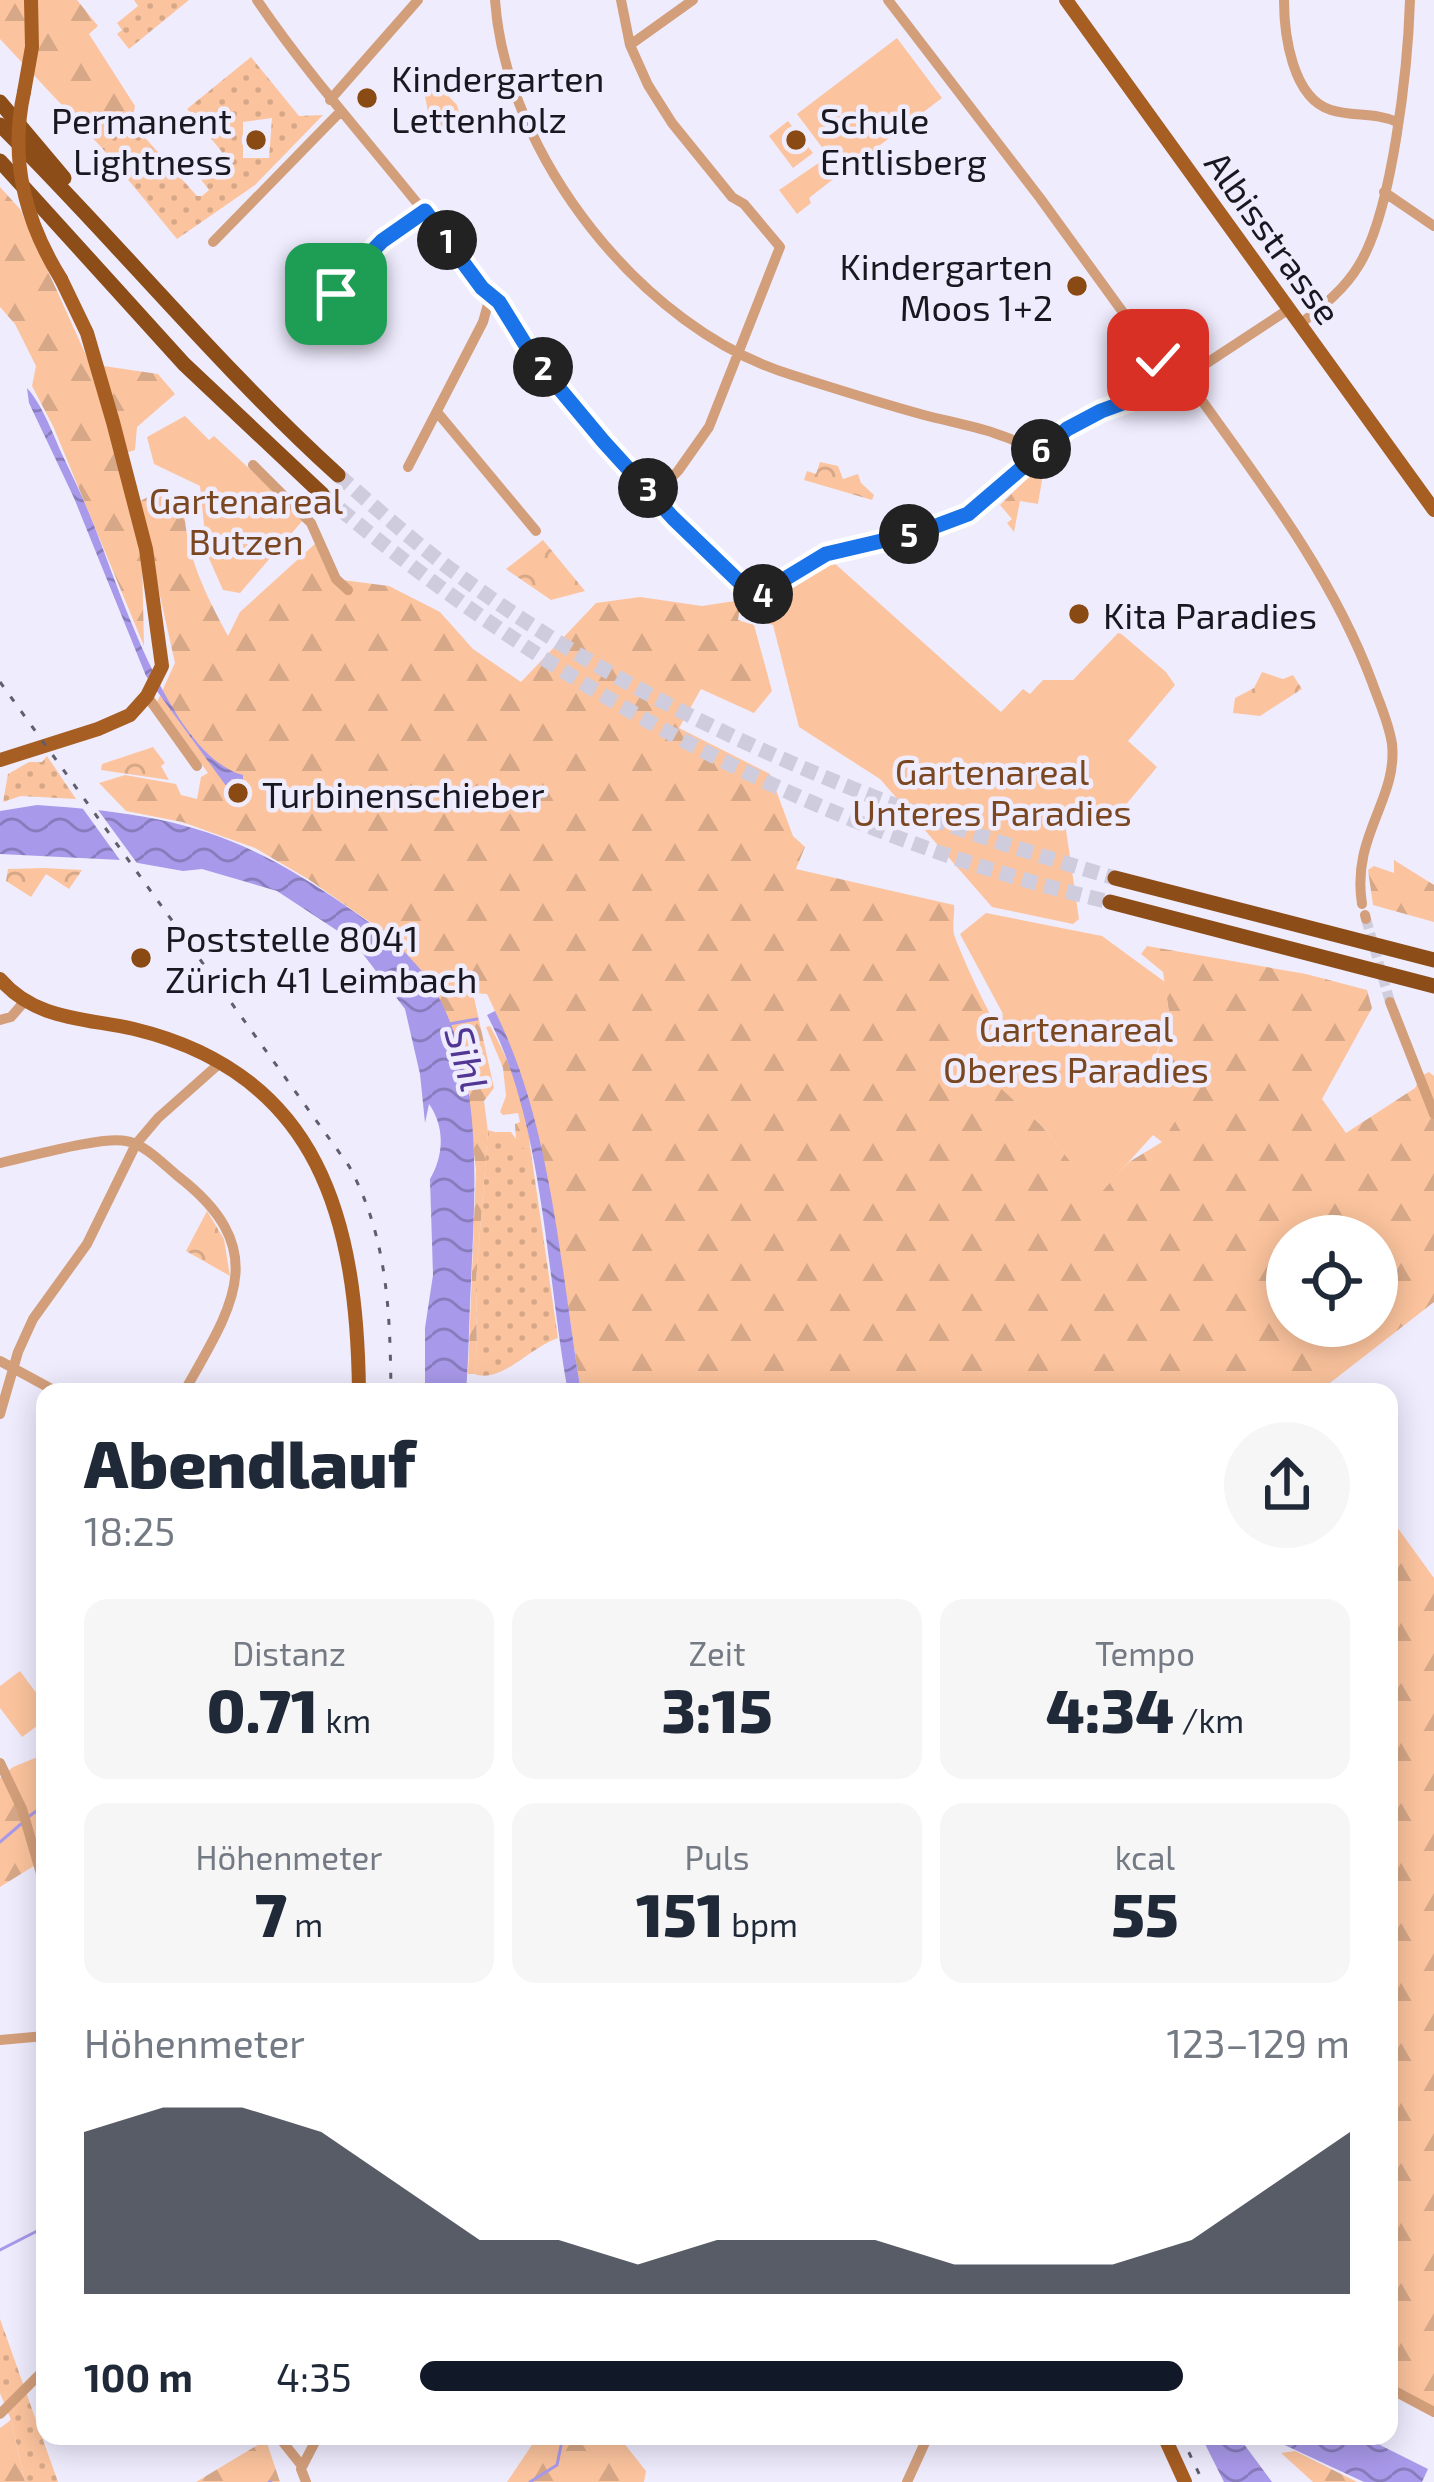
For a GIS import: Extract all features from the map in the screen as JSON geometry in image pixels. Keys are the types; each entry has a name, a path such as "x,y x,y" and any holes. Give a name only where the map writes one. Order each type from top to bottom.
{"highway":[{"path":"0,102 121,248"},
{"path":"0,125 271,412 338,476"},
{"path":"0,161 184,364 322,494"},
{"path":"1115,878 1434,960"},
{"path":"1109,902 1434,986"}],"main road":[{"path":"0,760 115,723 149,694 159,676 162,641 138,517 87,333 34,230 22,185 18,131 32,47 31,0"},
{"name":"Albisstrasse","path":"1066,0 1434,510"},
{"path":"0,979 25,1002 47,1013 146,1033 220,1063 246,1077 274,1103 316,1165 332,1199 351,1266 358,1383"},
{"path":"1167,2445 1185,2482"}],"street":[{"path":"257,0 282,31 301,66 394,170 490,297 499,302 533,357 603,441 755,597 826,554 920,532 968,514 1067,429 1179,382 1289,309"},
{"path":"213,242 335,106 418,0"},
{"path":"496,0 505,63 530,128 556,176 638,283 702,335 736,354 788,374 1009,437 1037,452"},
{"path":"620,0 630,46 674,126 780,247 709,427 688,460 655,494"},
{"path":"630,46 693,0"},
{"path":"888,0 1070,243 1241,455 1329,587 1392,741 1392,768 1363,850 1359,878 1364,913"},
{"path":"1284,0 1288,41 1309,94 1330,110 1397,122"},
{"path":"1300,324 1358,268 1371,238 1406,70 1410,0"},
{"path":"1384,192 1434,226"},
{"path":"370,333 336,289 382,241 425,211"},
{"path":"409,467 483,322 490,297"},
{"path":"437,412 536,531"},
{"path":"254,465 311,523 336,579 348,590"},
{"path":"149,694 197,766"},
{"path":"0,1020 11,1017 25,1002"},
{"path":"1390,1002 1434,1114"},
{"path":"0,1414 33,1319 87,1244 136,1144 220,1063"},
{"path":"0,1163 122,1139 136,1144 214,1210 233,1253 237,1276 230,1310 189,1383"},
{"path":"0,1361 39,1383"},
{"path":"0,1763 36,1851"},
{"path":"0,2040 36,2037"},
{"path":"0,2414 36,2378"},
{"path":"1398,2393 1434,2412"},
{"path":"285,2445 302,2466 306,2482"},
{"path":"302,2466 313,2445"},
{"path":"907,2482 924,2445"}],"green space":[{"path":"0,0 77,0 98,26 89,34 135,106 132,123 102,148 0,39"},
{"path":"134,0 189,0 129,49 117,34 122,30 117,23 138,6"},
{"path":"897,38 942,98 842,174 797,114"},
{"path":"251,57 299,116 323,115 255,185 177,239 102,148 132,123 197,196 202,196 209,190 196,173 222,152 187,109","holes":["272,118 269,158 243,158 243,122"]},
{"path":"438,85 457,105 463,127 449,136 430,122 424,91"},
{"path":"788,121 813,153 793,168 769,136"},
{"path":"823,160 836,177 797,214 779,190"},
{"path":"0,187 20,209 90,364 158,374 175,394 137,427 135,450 120,455 142,557 144,646 32,386 36,366 15,324 0,307"},
{"name":"Gartenareal Butzen","path":"185,416 209,440 214,436 304,519 240,593 223,590 207,554 200,486 154,464 147,437"},
{"path":"820,462 838,466 843,479 858,474 874,495 872,500 804,480 807,471 816,474"},
{"path":"1036,470 1042,480 1038,504 1020,501 1014,532 1007,523 1012,519 1000,505"},
{"path":"159,490 184,507 193,558 228,636 240,612 317,542 335,579 389,586 440,612 473,649 521,682 596,603 640,597 702,606 741,600 738,620 754,625 772,691 754,713 701,689 679,728 770,774 793,836 805,847 796,869 954,905 956,941 995,1022 972,1061 1041,1125 1098,1195 1129,1162 1162,1142 1156,1066 1171,1027 1163,972 1141,954 1147,946 1306,974 1367,990 1372,1008 1322,1099 1346,1133 1415,1088 1421,1076 1429,1072 1434,1076 1434,1302 1398,1330 1398,1215 1266,1215 1266,1347 1376,1347 1330,1383 580,1383 548,1189 524,1090 487,994 473,993 494,1088 484,1101 488,1132 476,1281 477,1364 474,1374 468,1374 476,1170 463,1063 437,993 391,937 308,879 255,848 182,822 126,811 99,783 125,775 176,784 181,795 197,799 201,777 208,773 157,702 175,663 139,502"},
{"path":"543,540 585,591 551,600 506,569"},
{"name":"Gartenareal Unteres Paradies","path":"832,561 1001,712 1023,689 1030,694 1043,680 1073,680 1119,632 1175,685 1128,741 1157,767 1119,813 1067,812 1064,816 1079,919 1073,924 992,907 880,779 799,727 773,625 763,622 773,603 778,605 781,600 776,593"},
{"path":"1262,672 1283,679 1293,675 1302,689 1260,716 1233,713 1235,698 1254,688"},
{"path":"153,747 165,763 161,766 169,780 101,770 102,764"},
{"path":"47,756 76,799 21,796 3,802 8,774"},
{"path":"1394,860 1434,885 1434,922 1373,905 1368,870 1374,866 1394,873"},
{"path":"8,869 82,870 69,889 46,874 31,897 6,881"},
{"name":"Gartenareal Oberes Paradies","path":"986,913 1102,936 1165,982 1171,1028 1157,1053 1188,1086 1181,1112 1162,1142 1153,1135 1098,1196 1041,1125 971,1061 1003,1014 960,934"},
{"path":"490,1026 516,1084 528,1130 530,1146 512,1151 495,1132 511,1132 516,1139 515,1124 520,1122 518,1113 500,1112 506,1096 503,1068 486,1027"},
{"path":"488,1130 512,1150 530,1146 558,1338 506,1369 484,1376 474,1374"},
{"path":"207,1211 224,1239 230,1276 186,1251"},
{"path":"1398,1528 1434,1578 1434,2407 1398,2387"},
{"path":"20,1671 36,1693 36,1727 22,1737 0,1708 0,1686"},
{"path":"36,1758 36,1865 0,1887 0,1778"},
{"path":"0,2319 36,2420 36,2445 45,2445 58,2482 25,2482 0,2393"},
{"path":"11,2420 25,2482 0,2482 0,2428"},
{"path":"258,2445 268,2445 280,2482 196,2482"},
{"path":"532,2445 625,2445 646,2471 644,2482 507,2482"},
{"path":"1295,2451 1357,2482 1313,2482 1281,2453"}],"water":[{"path":"27,388 79,490 134,629 172,706 193,738 217,762 243,775 243,780 231,779 232,794 146,676 74,498 29,403"},
{"name":"Sihl","path":"37,805 85,809 204,831 313,884 365,919 420,969 452,1027 469,1098 474,1209 466,1383 425,1383 425,1328 433,1275 430,1179 441,1141 438,1122 429,1104 425,1123 405,1009 353,941 277,891 202,869 0,854 0,811"},
{"path":"495,1011 530,1101 560,1246 580,1383 567,1383 531,1148 506,1056 487,1015"},
{"path":"1206,2445 1245,2445 1272,2482 1224,2482"},
{"path":"1285,2445 1380,2445 1428,2469 1422,2482 1364,2482"}],"pier":[{"path":"78,802 93,803 142,870 125,867"}],"waterway":[{"path":"449,1024 477,1019"},
{"path":"28,1817 36,1811"},
{"path":"0,1842 21,1824"},
{"path":"0,2250 36,2232"},
{"path":"530,2482 557,2465 561,2445"}],"tunnel":[{"path":"338,475 442,563 532,626 690,716 857,790 1115,878"},
{"path":"322,494 500,629 594,690 692,745 896,837 1002,873 1110,902"},
{"path":"1366,919 1390,1002"}],"railway":[{"path":"0,682 349,1166 379,1248 388,1304 391,1383"},
{"path":"1185,2445 1203,2482"}],"place":[{"name":"Kindergarten Lettenholz","path":"367,98"},
{"name":"Permanent Lightness","path":"256,140"},
{"name":"Schule Entlisberg","path":"796,140"},
{"name":"Kindergarten Moos 1+2","path":"1077,286"},
{"name":"Kita Paradies","path":"1079,614"},
{"name":"Turbinenschieber","path":"238,793"},
{"name":"Poststelle 8041 Zürich 41 Leimbach","path":"141,958"}],"route":[{"path":"336,294 382,241 425,211 482,288 499,302 533,357 603,441 755,597 826,554 920,532 968,514 1067,429 1175,384 1158,360"}]}
